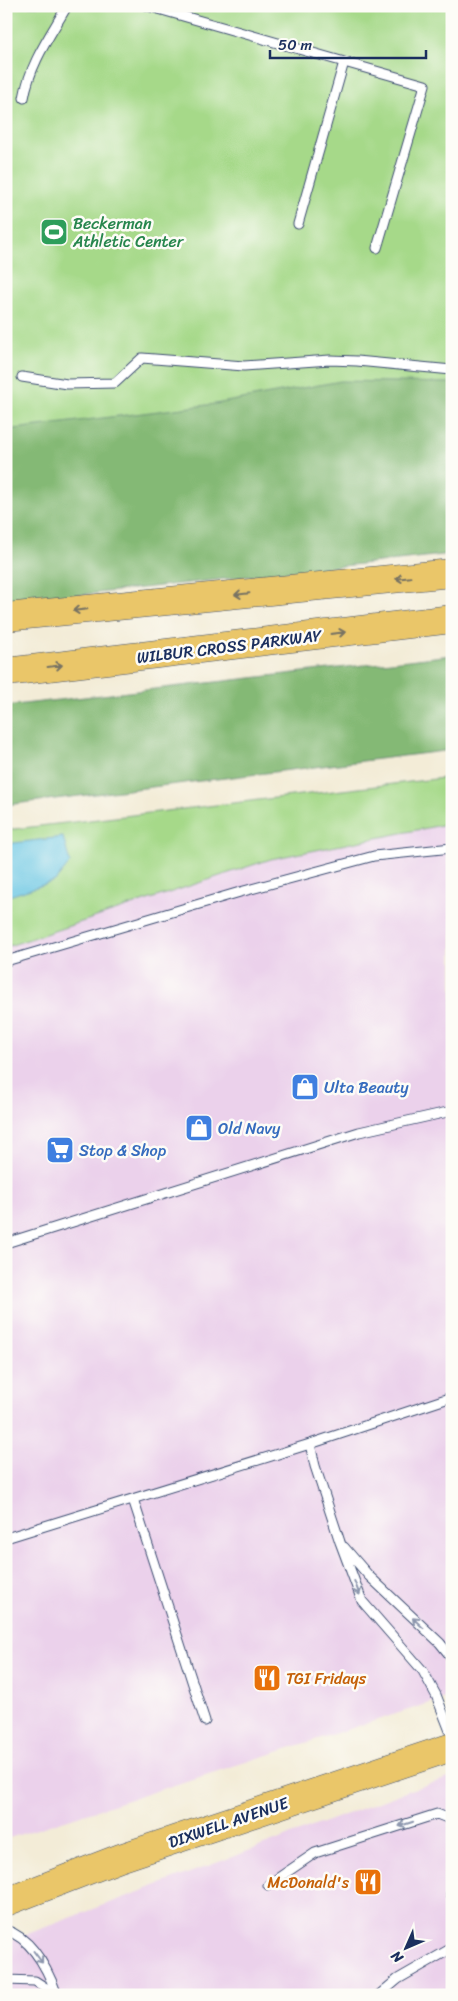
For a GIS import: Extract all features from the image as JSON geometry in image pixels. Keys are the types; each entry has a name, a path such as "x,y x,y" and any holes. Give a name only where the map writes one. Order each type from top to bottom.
{"main road":[{"path":"6,617 452,573"},
{"name":"WILBUR CROSS PARKWAY","path":"6,672 452,619"},
{"name":"DIXWELL AVENUE","path":"6,1902 120,1858 452,1747"}],"lane":[{"path":"24,98 27,80 36,57 67,6"},
{"path":"148,6 425,85 377,248"},
{"path":"298,224 344,62"},
{"path":"22,377 67,384 115,383 142,358 244,366 330,360 357,361 452,370"},
{"path":"6,961 240,892 374,856 452,848"},
{"path":"6,1243 359,1132 452,1110"},
{"path":"6,1538 310,1444 452,1397"},
{"path":"310,1444 315,1466 340,1542 362,1601 423,1671 436,1695 452,1736"},
{"path":"133,1498 205,1720"},
{"path":"340,1542 369,1576 440,1644 452,1658"},
{"path":"268,1885 315,1853 437,1814 452,1820"},
{"path":"6,1930 20,1938 36,1954 47,1969 57,1995"},
{"path":"379,1995 398,1979 452,1948"},
{"path":"6,1980 35,1981 57,1995"}],"shaded area":[{"path":"452,823 452,1696 6,1839 6,947 271,859"},
{"path":"452,1777 452,1995 6,1995 6,1942 416,1788"}],"green space":[{"name":"Beckerman Athletic Center","path":"6,6 452,6 452,478 6,516"},
{"path":"341,381 452,383 452,554 6,603 6,430 215,404"},
{"path":"452,655 452,750 6,805 6,706"},
{"path":"452,777 452,823 271,859 6,947 6,830"}],"water":[{"path":"63,837 70,863 55,881 6,897 6,844"}],"place":[{"name":"Beckerman Athletic Center","path":"54,232"},
{"name":"Ulta Beauty","path":"305,1087"},
{"name":"Old Navy","path":"199,1128"},
{"name":"Stop & Shop","path":"60,1150"},
{"name":"TGI Fridays","path":"267,1678"},
{"name":"McDonald's","path":"368,1882"}]}
